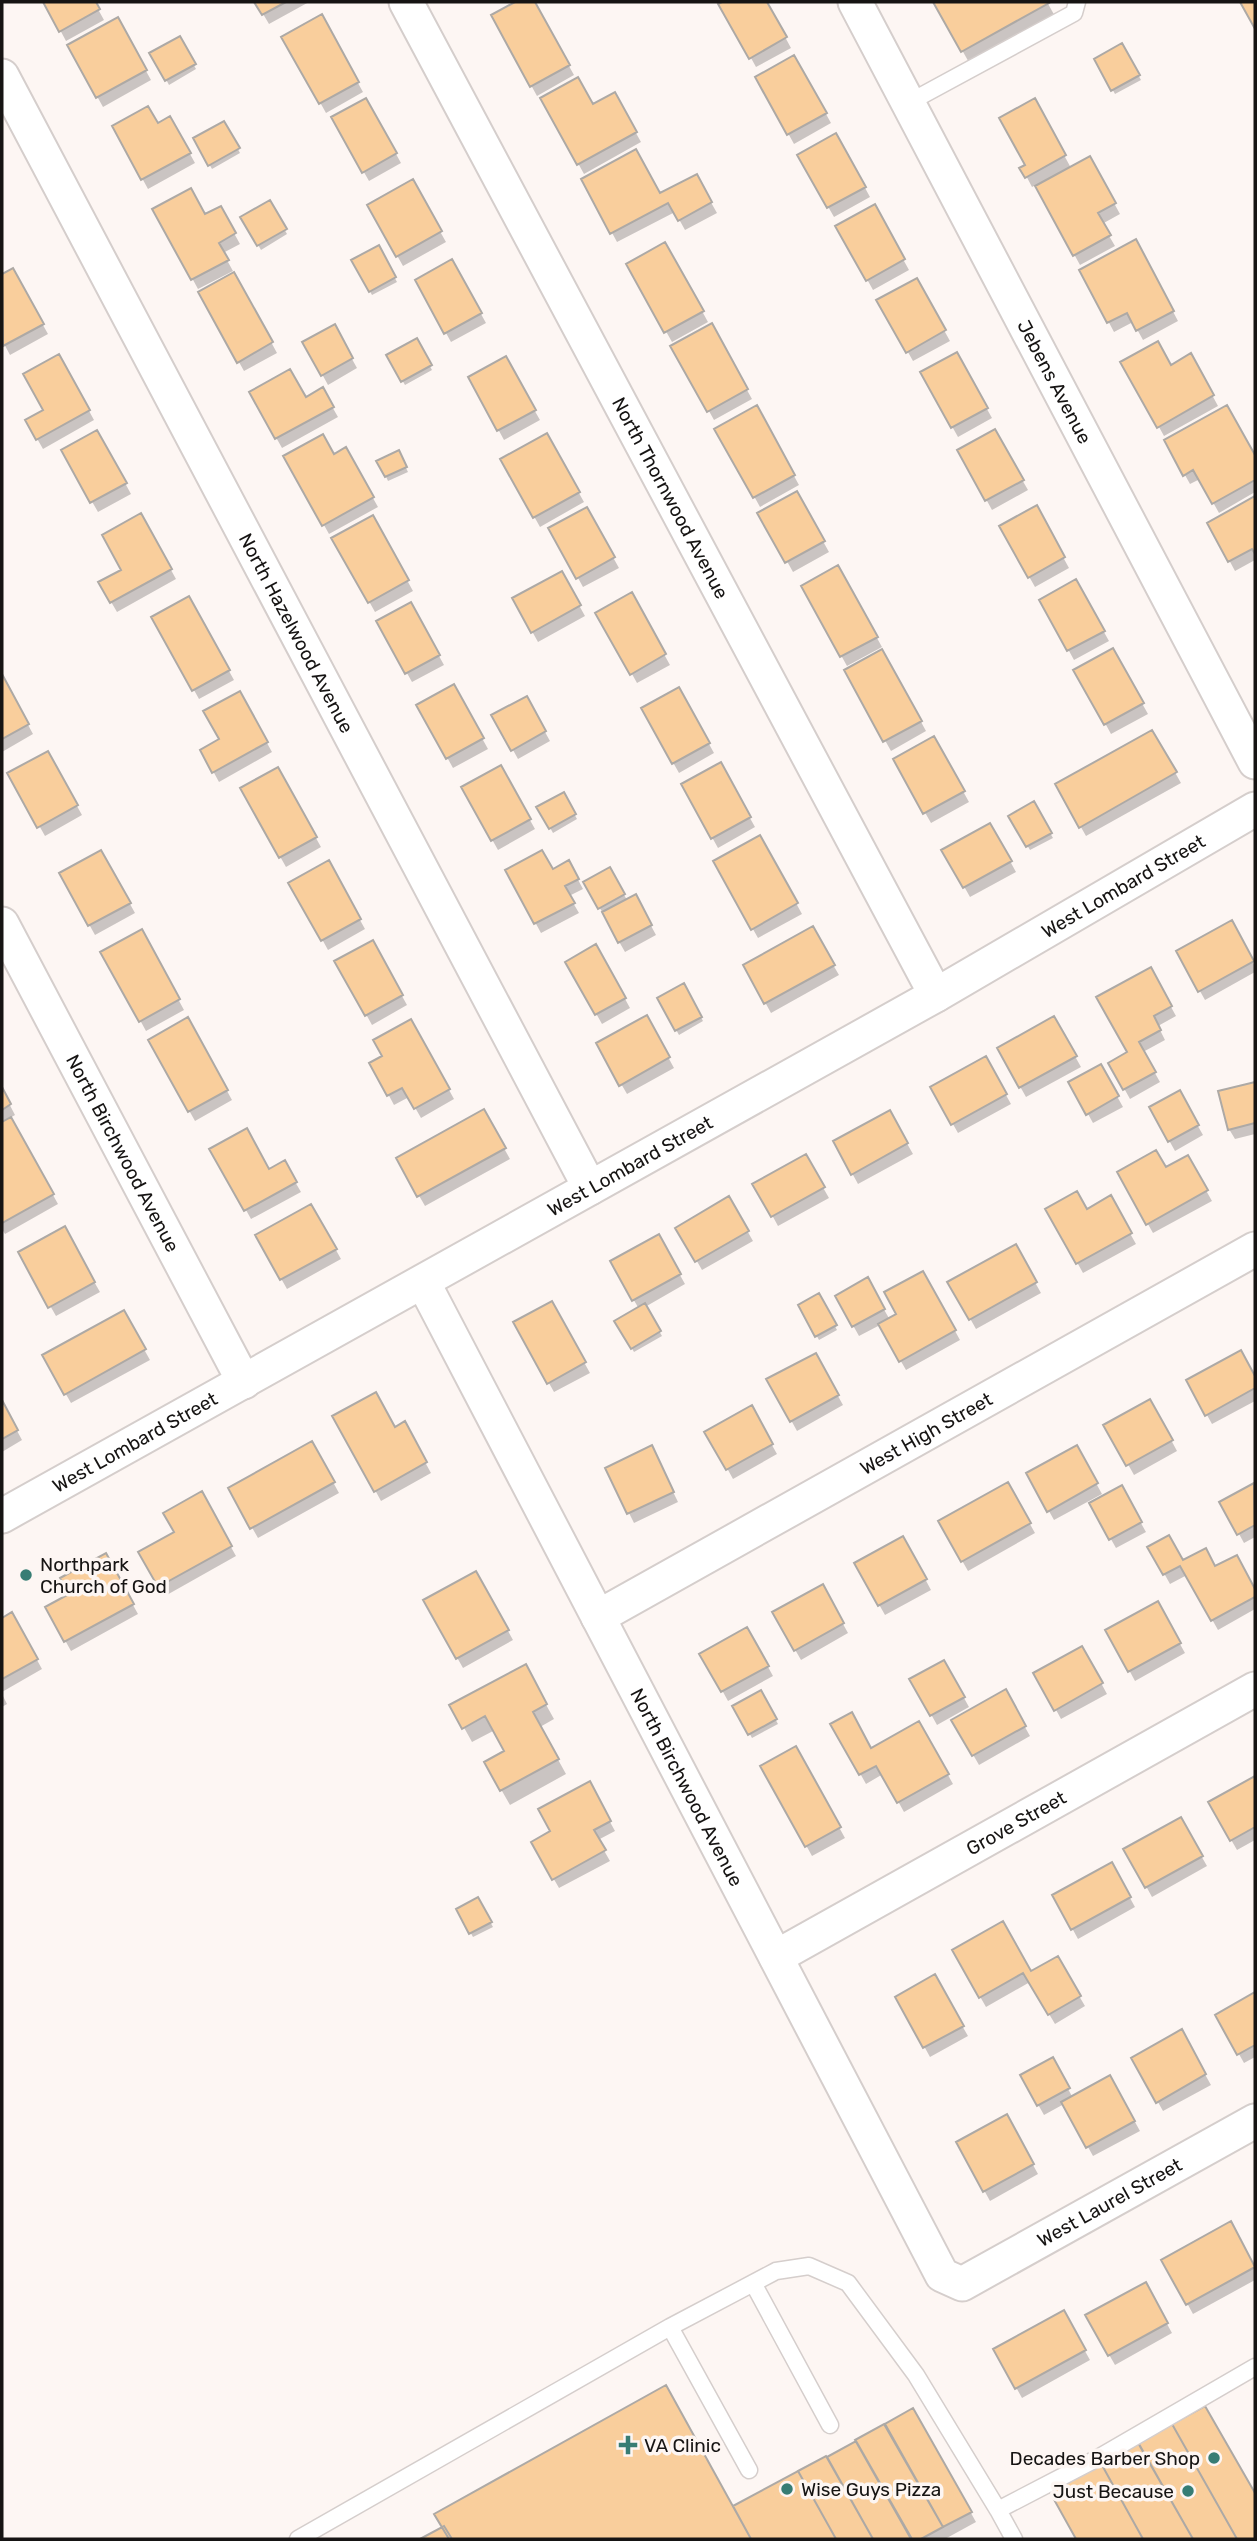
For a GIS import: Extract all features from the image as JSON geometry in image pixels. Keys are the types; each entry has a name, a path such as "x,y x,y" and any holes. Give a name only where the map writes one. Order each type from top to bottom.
{"street":[{"name":"North Thornwood Avenue","path":"406,2 936,995"},
{"name":"Jebens Avenue","path":"855,2 1255,762"},
{"name":"North Hazelwood Avenue","path":"2,76 590,1188"},
{"name":"West Lombard Street","path":"2,1516 936,995 1255,808"},
{"name":"North Birchwood Avenue","path":"2,924 244,1382"},
{"name":"West High Street","path":"598,1617 1255,1249"},
{"name":"North Birchwood Avenue","path":"423,1282 943,2275 962,2284"},
{"name":"Grove Street","path":"776,1957 1255,1689"},
{"name":"West Laurel Street","path":"962,2284 1255,2121"}],"lane":[{"path":"908,103 1074,13 1077,2"},
{"path":"298,2539 752,2283 776,2271 809,2266 848,2283 916,2375 1014,2539"},
{"path":"752,2283 830,2425"},
{"path":"670,2327 750,2470"},
{"path":"998,2510 1078,2470 1255,2367"}],"building":[{"path":"43,2 96,2 100,9 59,32"},
{"path":"254,2 286,2 262,15"},
{"path":"515,2 535,2 570,65 530,87 491,15"},
{"path":"767,2 787,37 749,59 718,4"},
{"path":"933,2 1048,2 1049,3 961,52"},
{"path":"1240,2 1255,2 1255,29"},
{"path":"322,14 359,82 319,104 281,37"},
{"path":"118,17 147,70 96,98 67,45"},
{"path":"180,36 196,64 165,81 149,53"},
{"path":"1122,43 1140,75 1111,91 1094,59"},
{"path":"794,55 827,113 787,135 755,77"},
{"path":"578,77 593,104 615,92 637,132 577,165 540,98"},
{"path":"366,98 397,153 362,173 331,117"},
{"path":"1035,98 1066,155 1025,178 1019,168 1025,165 999,118"},
{"path":"148,106 158,123 170,116 191,153 141,180 112,126"},
{"path":"224,121 240,148 208,166 193,138"},
{"path":"836,133 866,187 827,208 797,155"},
{"path":"636,149 660,193 697,174 712,202 678,221 668,203 610,234 581,179"},
{"path":"1090,156 1116,203 1098,213 1111,235 1073,256 1035,186"},
{"path":"413,179 442,231 396,257 367,205"},
{"path":"191,188 205,214 221,206 236,233 219,243 229,260 191,280 152,209"},
{"path":"270,200 287,229 257,246 240,217"},
{"path":"875,204 905,259 866,281 835,226"},
{"path":"1136,239 1174,311 1136,331 1127,313 1107,323 1079,270"},
{"path":"665,242 704,311 664,333 626,264"},
{"path":"379,245 396,277 369,292 351,260"},
{"path":"452,259 482,313 444,334 415,280"},
{"path":"13,268 44,324 3,346 2,274"},
{"path":"234,272 273,342 237,363 198,292"},
{"path":"917,278 946,330 906,353 876,300"},
{"path":"712,323 748,389 707,412 670,346"},
{"path":"335,324 353,358 321,376 302,342"},
{"path":"417,338 432,365 401,382 386,355"},
{"path":"1158,341 1171,365 1191,353 1214,395 1157,428 1120,362"},
{"path":"957,352 988,408 951,428 920,372"},
{"path":"59,354 90,410 36,440 25,420 43,410 23,374"},
{"path":"506,356 536,410 497,431 468,377"},
{"path":"290,369 306,397 323,387 334,407 275,439 249,392"},
{"path":"757,405 795,475 753,498 714,429"},
{"path":"1227,405 1255,455 1255,480 1212,504 1193,470 1183,476 1164,440"},
{"path":"995,429 1024,480 985,501 957,450"},
{"path":"97,430 127,483 90,503 61,450"},
{"path":"547,433 580,492 533,518 500,459"},
{"path":"323,434 334,454 346,447 374,497 322,526 283,456"},
{"path":"399,450 407,467 385,477 376,461"},
{"path":"797,491 825,541 785,563 757,513"},
{"path":"1255,496 1255,554 1252,549 1228,562 1207,523"},
{"path":"1037,505 1065,557 1028,578 999,526"},
{"path":"587,507 615,557 576,579 548,528"},
{"path":"141,513 172,569 110,603 98,582 121,570 102,535"},
{"path":"373,515 409,580 368,603 331,538"},
{"path":"838,565 878,637 840,657 801,586"},
{"path":"562,571 581,605 531,633 512,598"},
{"path":"1076,579 1105,631 1067,651 1039,600"},
{"path":"632,592 666,654 630,675 595,613"},
{"path":"189,596 230,670 192,691 151,617"},
{"path":"411,602 440,655 405,674 376,621"},
{"path":"1113,648 1144,703 1104,725 1073,670"},
{"path":"882,649 922,721 883,742 844,670"},
{"path":"2,674 29,724 2,739"},
{"path":"454,684 484,738 446,759 416,705"},
{"path":"679,687 710,743 672,764 641,708"},
{"path":"240,691 268,742 212,773 200,750 219,739 203,711"},
{"path":"527,696 546,731 511,751 491,715"},
{"path":"1152,730 1177,772 1079,828 1055,784"},
{"path":"934,736 965,791 923,814 893,759"},
{"path":"48,751 78,805 37,828 7,773"},
{"path":"721,762 751,817 711,839 681,784"},
{"path":"501,765 531,819 491,841 461,787"},
{"path":"278,767 317,837 279,858 240,788"},
{"path":"564,792 576,814 549,829 536,807"},
{"path":"1034,801 1052,833 1026,847 1008,816"},
{"path":"990,823 1012,861 963,888 941,850"},
{"path":"760,835 798,903 751,930 713,861"},
{"path":"101,850 131,903 88,926 59,873"},
{"path":"542,850 553,869 569,860 579,879 565,886 575,903 534,924 505,870"},
{"path":"329,860 361,919 321,941 288,883"},
{"path":"610,867 625,894 598,909 583,882"},
{"path":"636,894 652,925 618,943 602,912"},
{"path":"1232,920 1254,961 1198,992 1176,951"},
{"path":"813,926 835,965 764,1004 743,965"},
{"path":"142,929 180,999 139,1022 100,952"},
{"path":"373,940 403,995 365,1016 334,961"},
{"path":"596,944 626,998 595,1015 565,962"},
{"path":"1151,967 1172,1006 1154,1016 1161,1030 1139,1042 1156,1072 1123,1090 1108,1063 1127,1052 1096,997"},
{"path":"684,983 702,1017 675,1031 657,998"},
{"path":"647,1015 670,1057 619,1086 596,1043"},
{"path":"1054,1016 1077,1056 1019,1088 997,1048"},
{"path":"188,1017 228,1090 188,1112 148,1040"},
{"path":"411,1019 450,1089 414,1109 402,1088 387,1096 369,1063 382,1056 373,1040"},
{"path":"986,1056 1007,1094 951,1125 930,1087"},
{"path":"1101,1064 1119,1096 1086,1115 1068,1082"},
{"path":"1255,1082 1255,1123 1228,1130 1218,1091"},
{"path":"2,1087 11,1104 2,1110"},
{"path":"1180,1090 1199,1125 1168,1142 1149,1107"},
{"path":"484,1109 506,1148 417,1197 396,1158"},
{"path":"890,1110 908,1143 851,1175 833,1141"},
{"path":"11,1117 54,1194 2,1223 2,1122"},
{"path":"247,1128 269,1169 285,1160 297,1182 244,1211 209,1149"},
{"path":"1156,1150 1166,1167 1188,1155 1208,1190 1146,1225 1117,1172"},
{"path":"806,1154 825,1187 771,1217 752,1184"},
{"path":"1077,1191 1087,1209 1111,1195 1132,1233 1076,1264 1045,1209"},
{"path":"729,1196 749,1231 695,1262 675,1228"},
{"path":"311,1204 337,1249 280,1280 255,1235"},
{"path":"65,1226 95,1282 48,1308 18,1252"},
{"path":"659,1234 681,1274 632,1301 610,1261"},
{"path":"1016,1244 1037,1282 969,1320 947,1282"},
{"path":"923,1271 956,1330 899,1362 878,1324 896,1314 884,1292"},
{"path":"868,1277 885,1309 852,1327 835,1296"},
{"path":"819,1293 837,1325 815,1337 798,1305"},
{"path":"552,1301 586,1362 547,1384 513,1322"},
{"path":"645,1303 661,1331 631,1349 614,1321"},
{"path":"124,1310 146,1349 64,1395 42,1355"},
{"path":"1241,1350 1255,1376 1255,1388 1205,1416 1186,1380"},
{"path":"816,1353 839,1395 790,1422 766,1379"},
{"path":"376,1392 395,1427 405,1421 427,1462 374,1492 332,1416"},
{"path":"1150,1399 1173,1440 1126,1466 1103,1425"},
{"path":"2,1400 18,1430 2,1439"},
{"path":"752,1405 773,1444 726,1470 704,1432"},
{"path":"312,1441 335,1482 250,1529 228,1488"},
{"path":"652,1445 674,1492 627,1514 605,1468"},
{"path":"1077,1445 1098,1483 1047,1512 1026,1473"},
{"path":"1008,1482 1031,1523 961,1562 938,1521"},
{"path":"1254,1483 1255,1525 1237,1535 1219,1502"},
{"path":"1122,1485 1142,1522 1109,1540 1089,1503"},
{"path":"202,1491 232,1546 158,1587 138,1552 174,1532 163,1513"},
{"path":"1169,1535 1183,1560 1206,1548 1215,1566 1237,1555 1255,1589 1255,1597 1211,1621 1180,1566 1163,1575 1147,1547"},
{"path":"903,1536 927,1579 878,1606 854,1563"},
{"path":"106,1553 134,1604 64,1642 45,1607 69,1594 60,1578"},
{"path":"476,1571 509,1630 456,1659 423,1600"},
{"path":"823,1584 844,1623 794,1651 772,1612"},
{"path":"1158,1601 1181,1643 1128,1672 1105,1630"},
{"path":"12,1612 38,1659 2,1679 2,1618"},
{"path":"747,1627 769,1666 721,1692 699,1654"},
{"path":"1082,1646 1103,1683 1054,1711 1033,1673"},
{"path":"944,1660 965,1697 930,1716 909,1679"},
{"path":"526,1664 547,1704 533,1712 559,1759 500,1791 484,1762 504,1751 485,1716 462,1729 449,1705"},
{"path":"1006,1689 1026,1726 972,1756 951,1720"},
{"path":"761,1690 777,1719 748,1735 732,1706"},
{"path":"852,1712 871,1748 919,1721 949,1774 897,1803 876,1766 859,1775 830,1724"},
{"path":"796,1746 841,1827 805,1847 760,1766"},
{"path":"1255,1776 1255,1827 1230,1841 1208,1802"},
{"path":"590,1781 611,1821 594,1830 606,1850 552,1880 531,1842 550,1831 538,1809"},
{"path":"1181,1817 1203,1856 1145,1888 1123,1849"},
{"path":"1112,1862 1131,1897 1071,1930 1052,1895"},
{"path":"478,1897 492,1922 469,1934 456,1909"},
{"path":"1003,1921 1031,1971 1058,1956 1081,1996 1048,2015 1023,1973 979,1998 952,1950"},
{"path":"935,1974 964,2026 923,2048 895,1997"},
{"path":"1255,1992 1255,2045 1237,2055 1215,2015"},
{"path":"1182,2029 1206,2074 1156,2103 1131,2058"},
{"path":"1053,2057 1070,2088 1037,2106 1020,2075"},
{"path":"1110,2075 1135,2121 1086,2148 1061,2102"},
{"path":"1007,2114 1034,2164 983,2192 956,2142"},
{"path":"1231,2221 1255,2267 1186,2305 1161,2260"},
{"path":"1146,2282 1168,2323 1108,2356 1085,2315"},
{"path":"1064,2310 1086,2350 1015,2389 993,2349"},
{"name":"VA Clinic","path":"666,2385 751,2539 449,2539 434,2514"},
{"name":"Decades Barber Shop","path":"1205,2406 1255,2493 1255,2539 1237,2539 1172,2424"},
{"path":"913,2408 972,2512 943,2527 885,2424"},
{"path":"884,2424 943,2527 921,2539 911,2539 855,2440"},
{"name":"Just Because","path":"1172,2424 1237,2539 1193,2539 1138,2443"},
{"path":"1135,2437 1193,2539 1143,2539 1098,2458"},
{"path":"856,2441 912,2539 873,2539 827,2457"},
{"path":"826,2456 873,2539 836,2539 798,2471"},
{"path":"1098,2458 1143,2539 1076,2539 1047,2487"},
{"name":"Wise Guys Pizza","path":"798,2471 836,2539 751,2539 733,2506"},
{"path":"444,2526 452,2539 420,2539"}],"place":[{"name":"Northpark Church of God","path":"26,1575"},
{"name":"VA Clinic","path":"628,2445"},
{"name":"Decades Barber Shop","path":"1214,2458"},
{"name":"Wise Guys Pizza","path":"787,2489"},
{"name":"Just Because","path":"1188,2491"}]}
